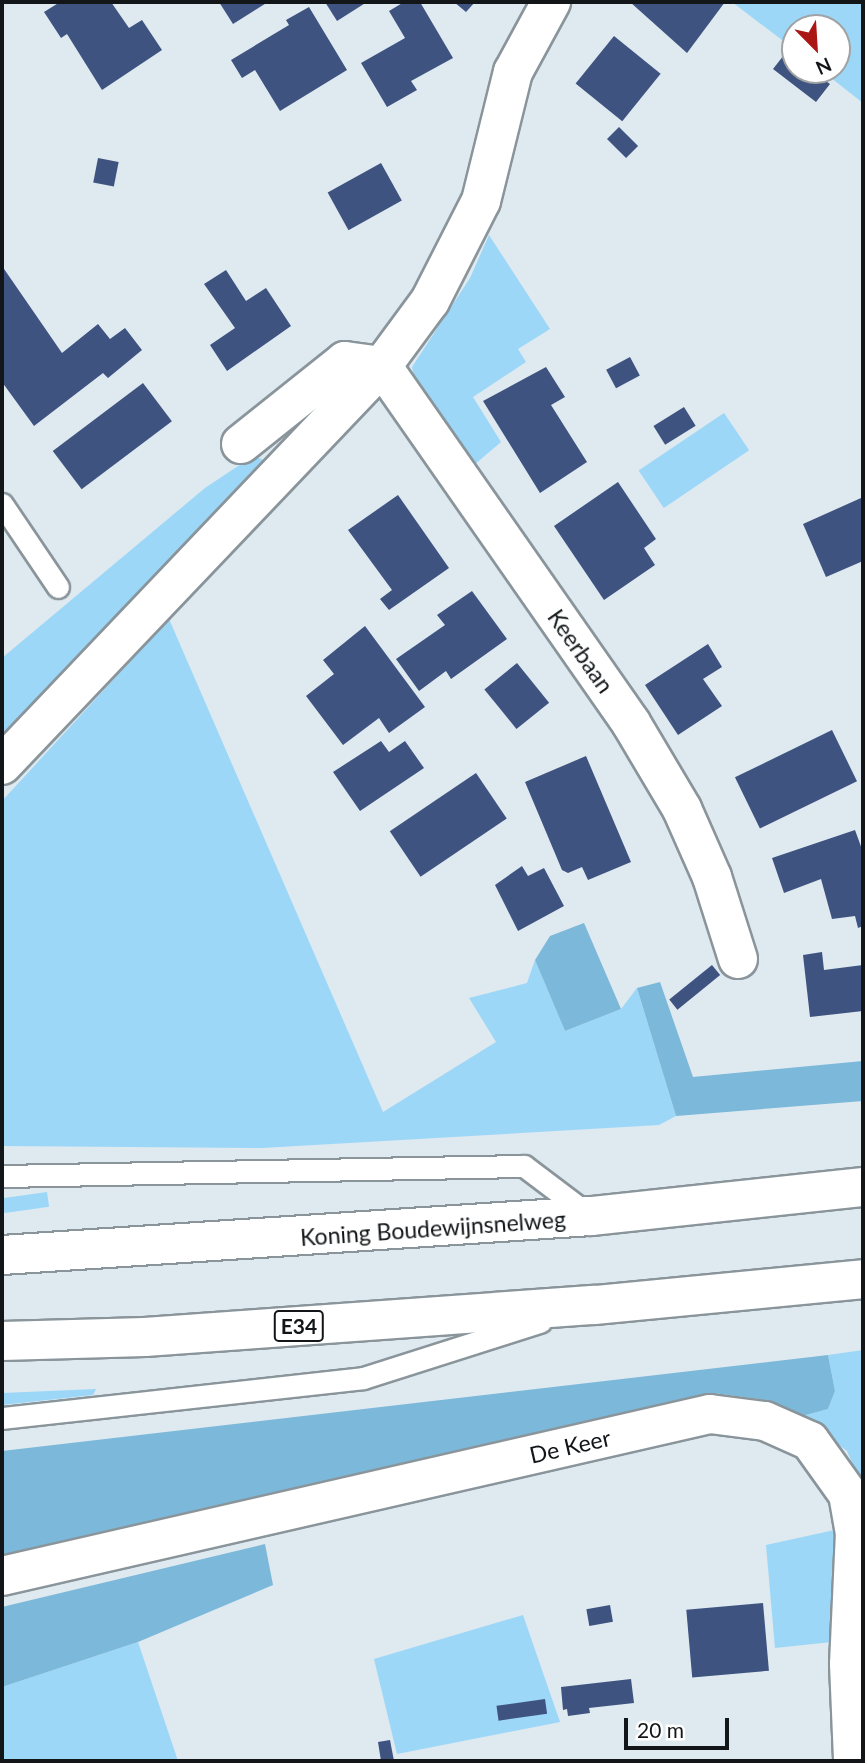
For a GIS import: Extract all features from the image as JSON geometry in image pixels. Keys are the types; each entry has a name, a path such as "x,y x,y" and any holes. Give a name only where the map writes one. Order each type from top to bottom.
{"main road":[{"path":"2,765 382,366 430,301 470,229 481,201 513,72 551,2"},
{"path":"241,444 345,361 382,366"},
{"name":"Keerbaan","path":"382,366 631,723 681,808 712,877 738,959"},
{"name":"Koning Boudewijnsnelweg","path":"2,1255 591,1216 863,1187"},
{"name":"E34","path":"2,1341 145,1337 595,1305 863,1279"},
{"name":"De Keer","path":"2,1576 710,1414 765,1421 810,1441 848,1494 855,1532 849,1664 853,1761"}],"lane":[{"path":"2,504 58,587"},
{"path":"2,1176 524,1166 591,1216"},
{"path":"2,1418 363,1378 595,1305"}],"shaded area":[{"path":"732,2 863,2 863,103 839,84 851,84 851,14 781,14 781,39"},
{"path":"489,235 550,329 518,349 526,362 473,397 501,442 474,465 416,385 412,367 470,278"},
{"path":"724,413 749,450 664,508 639,471"},
{"path":"253,456 264,460 2,737 2,658 205,488"},
{"path":"169,619 383,1112 496,1042 469,998 527,983 535,960 565,1031 621,1009 637,988 676,1116 659,1125 262,1148 2,1146 2,801"},
{"path":"584,923 621,1009 565,1031 535,960 550,936"},
{"path":"660,982 693,1077 863,1061 863,1101 676,1116 637,988"},
{"path":"47,1192 49,1207 5,1213 2,1198"},
{"path":"863,1350 863,1489 847,1451 802,1416 828,1409 835,1391 828,1355"},
{"path":"828,1355 835,1391 828,1409 802,1416 765,1400 713,1393 2,1558 2,1451"},
{"path":"96,1389 93,1395 2,1405 2,1393"},
{"path":"839,1529 832,1642 775,1648 766,1545"},
{"path":"265,1544 273,1585 138,1642 2,1687 2,1607"},
{"path":"523,1615 560,1722 397,1754 374,1659"},
{"path":"138,1642 178,1761 2,1761 2,1687"}],"building":[{"path":"60,2 111,2 129,28 142,20 162,50 102,90 67,34 61,38 44,12"},
{"path":"219,2 268,2 233,24"},
{"path":"325,2 367,2 337,21"},
{"path":"404,2 420,2 453,58 411,81 417,90 387,107 361,63 405,38 389,11"},
{"path":"454,2 475,2 466,12"},
{"path":"630,2 725,2 687,53"},
{"path":"309,7 347,70 280,111 255,70 242,78 231,60 289,25 286,20"},
{"path":"614,36 661,74 622,121 576,83"},
{"path":"781,59 781,75 773,69"},
{"path":"793,84 830,84 816,102"},
{"path":"619,127 638,146 626,158 607,139"},
{"path":"98,158 119,162 114,187 93,183"},
{"path":"381,163 402,201 348,230 328,193"},
{"path":"2,266 62,353 98,324 110,339 125,328 142,350 108,378 103,373 34,426 2,382"},
{"path":"226,270 246,301 266,288 291,326 227,371 210,345 235,328 204,284"},
{"path":"630,357 640,376 616,388 606,370"},
{"path":"546,367 565,397 551,405 587,462 540,493 483,401"},
{"path":"143,383 172,421 82,489 53,451"},
{"path":"684,407 696,426 665,445 653,426"},
{"path":"618,482 656,539 644,548 655,565 604,600 554,526"},
{"path":"398,495 449,568 389,610 380,599 392,590 348,530"},
{"path":"861,498 863,561 826,577 803,524"},
{"path":"472,591 507,639 451,679 446,671 419,691 396,659 445,625 437,615"},
{"path":"365,626 425,707 389,733 379,718 343,745 306,696 334,674 323,660"},
{"path":"708,644 722,667 703,679 722,706 678,735 645,685"},
{"path":"517,663 549,703 516,729 484,689"},
{"path":"832,730 857,781 760,829 735,777"},
{"path":"381,741 389,752 405,741 424,768 360,811 333,772"},
{"path":"586,756 631,862 588,880 582,867 568,873 562,870 525,782"},
{"path":"476,773 507,819 421,877 390,831"},
{"path":"855,830 863,852 863,926 858,928 855,916 832,919 821,879 784,893 772,858"},
{"path":"522,866 528,876 544,868 564,906 518,931 495,885"},
{"path":"822,952 824,970 863,965 863,1011 810,1017 803,955"},
{"path":"712,965 720,975 677,1010 669,1000"},
{"path":"763,1603 769,1671 692,1677 686,1610"},
{"path":"610,1605 613,1622 589,1626 586,1609"},
{"path":"631,1679 634,1703 589,1708 590,1713 568,1716 567,1709 563,1710 561,1687"},
{"path":"545,1699 547,1714 499,1721 496,1706"},
{"path":"390,1740 394,1761 381,1761 378,1742"}]}
